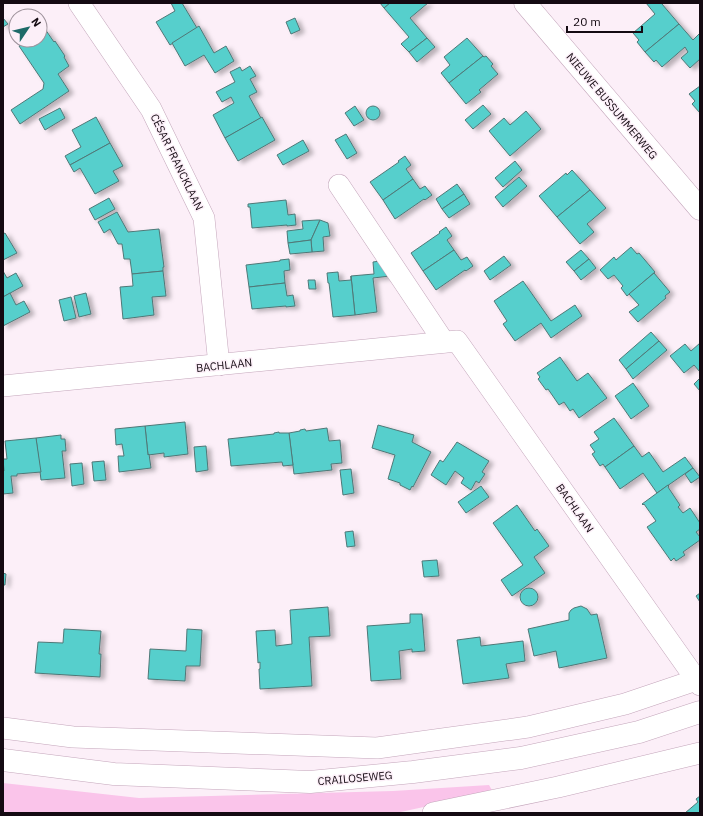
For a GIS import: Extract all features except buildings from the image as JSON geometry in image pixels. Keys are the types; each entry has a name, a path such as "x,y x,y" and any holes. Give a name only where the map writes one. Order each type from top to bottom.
{"main road":[{"name":"NIEUWE BUSSUMMERWEG","path":"525,3 700,209"},
{"name":"CRAILOSEWEG","path":"3,760 114,774 310,782 413,772 521,758 639,732 700,712"}],"street":[{"name":"CÉSAR FRANCKLAAN","path":"79,3 151,109 204,218 220,365"},
{"path":"338,185 444,342"},
{"name":"BACHLAAN","path":"3,386 457,341 698,683"},
{"path":"3,728 72,737 377,748 528,727 626,704 698,683"},
{"path":"432,813 558,787 700,753"}],"shaded area":[{"path":"3,783 139,798 393,791 489,785 493,792 396,813 3,813"}]}
